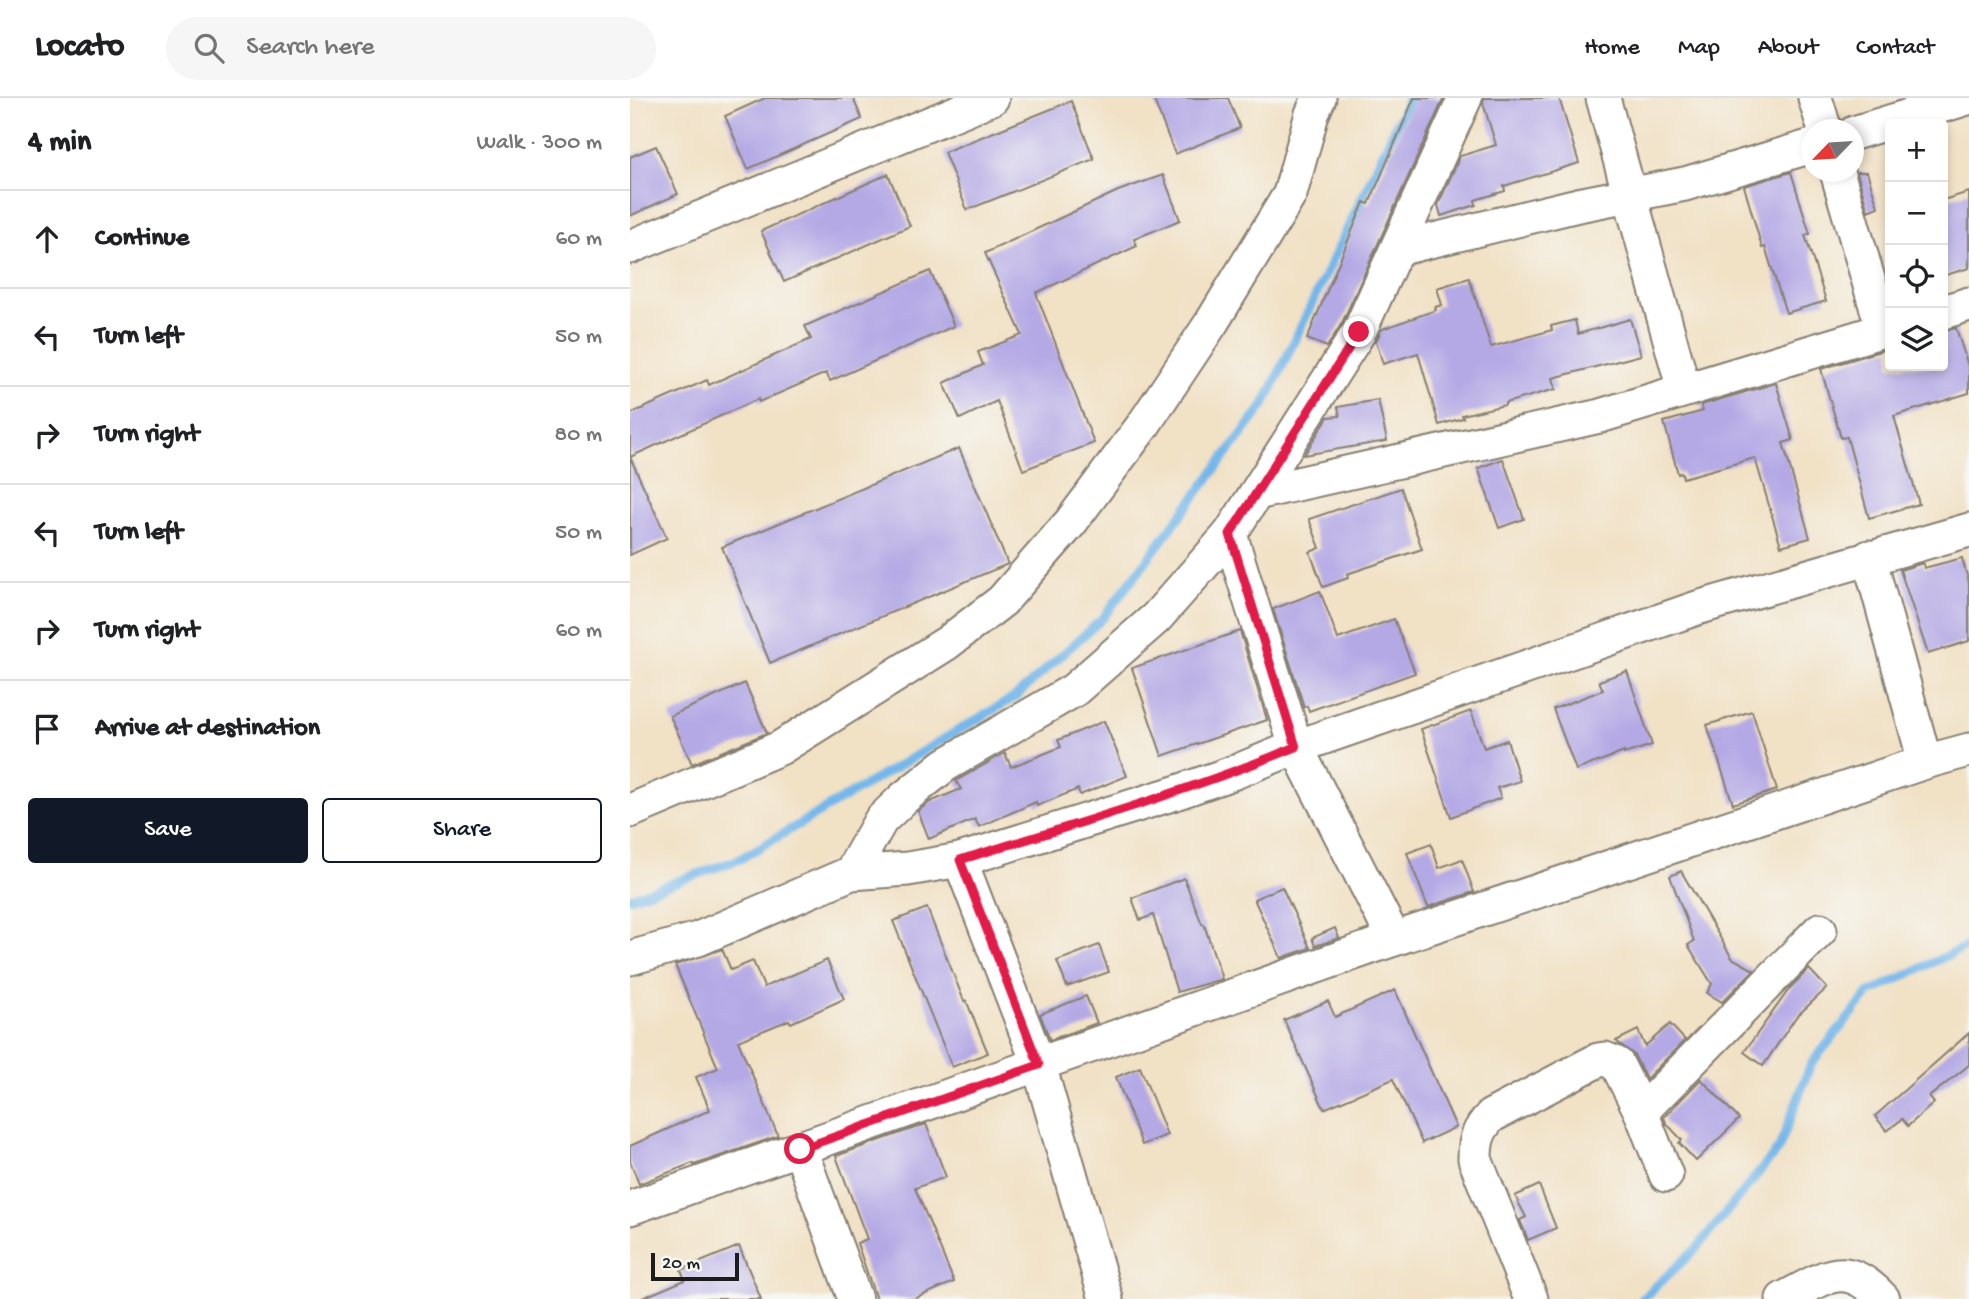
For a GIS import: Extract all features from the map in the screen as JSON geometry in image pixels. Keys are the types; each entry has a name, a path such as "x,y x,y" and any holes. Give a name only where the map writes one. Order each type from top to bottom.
{"street":[{"path":"630,247 992,98"},
{"path":"630,810 780,748 947,643 1002,601 1079,512 1144,424 1212,322 1290,194 1319,98"},
{"path":"850,873 881,820 904,798 945,765 1074,690 1156,618 1230,534 1359,332 1465,98"},
{"path":"1603,98 1684,390"},
{"path":"1815,98 1822,119"},
{"path":"1864,130 1967,98"},
{"path":"1397,249 1685,184 1801,149"},
{"path":"1840,182 1885,323"},
{"path":"1948,310 1969,304"},
{"path":"1256,493 1600,416 1885,330"},
{"path":"630,958 698,939 850,873 908,869 960,860 1175,793 1296,747 1697,608 1969,530"},
{"path":"1230,534 1296,747 1394,939"},
{"path":"1869,557 1926,762"},
{"path":"630,1208 1394,939 1969,750"},
{"path":"960,860 1039,1065 1106,1299"},
{"path":"1641,1112 1821,930"},
{"path":"1531,1299 1475,1159 1475,1139 1480,1128 1491,1116 1598,1060 1605,1059 1617,1064 1641,1112 1666,1175"},
{"path":"800,1149 855,1299"},
{"path":"1783,1299 1835,1275 1854,1275 1869,1284 1883,1299"}],"building":[{"path":"765,98 853,98 862,119 748,169 725,116"},
{"path":"1153,98 1228,98 1240,128 1175,154"},
{"path":"1414,98 1444,98 1342,323 1327,347 1307,339 1364,202 1369,204"},
{"path":"1484,98 1559,98 1579,163 1504,186 1505,191 1475,200 1476,205 1441,216 1438,205 1460,156 1496,145 1483,103"},
{"path":"1071,101 1094,159 967,210 944,152"},
{"path":"656,146 678,194 630,216 630,157"},
{"path":"1791,172 1810,234 1805,235 1826,301 1786,313 1765,247 1762,248 1744,186"},
{"path":"1864,172 1867,172 1878,207 1868,211 1860,182 1864,182"},
{"path":"888,174 910,226 784,282 761,231"},
{"path":"1163,175 1180,220 1134,239 1137,246 1036,293 1094,443 1023,470 997,401 960,419 944,383 983,365 978,352 1022,335 985,253 1118,191"},
{"path":"1969,192 1969,268 1948,274 1948,245 1948,198"},
{"path":"930,271 954,326 830,381 826,373 759,402 758,399 630,457 630,414 707,380 709,385 811,339 805,326"},
{"path":"1469,278 1491,347 1552,330 1551,326 1575,320 1578,334 1630,319 1641,355 1553,378 1556,389 1462,415 1463,418 1439,425 1418,353 1383,364 1376,341 1382,329 1436,310 1435,307 1442,305 1437,288"},
{"path":"1956,328 1969,369 1969,393 1894,416 1919,504 1869,518 1847,437 1841,438 1821,369 1885,350 1885,371 1948,371 1948,330"},
{"path":"1776,383 1793,440 1783,443 1810,538 1781,546 1755,458 1683,478 1682,473 1678,474 1664,422 1703,411 1701,405"},
{"path":"1378,400 1387,441 1304,455 1328,417 1340,416 1338,407"},
{"path":"959,448 1008,564 770,663 722,547"},
{"path":"630,457 667,538 630,555"},
{"path":"1503,459 1524,519 1499,528 1478,468"},
{"path":"1401,488 1422,549 1347,574 1348,578 1323,587 1310,552 1320,548 1309,519"},
{"path":"1962,558 1969,583 1969,641 1928,654 1900,570 1923,563 1924,568"},
{"path":"1320,591 1338,639 1394,619 1415,673 1309,711 1307,706 1304,707 1273,609"},
{"path":"1240,631 1267,720 1162,756 1132,668"},
{"path":"1627,671 1652,745 1576,770 1553,709 1603,690 1599,681"},
{"path":"745,683 767,733 692,764 670,716"},
{"path":"1471,711 1484,748 1507,740 1520,781 1497,788 1501,798 1451,817 1421,729"},
{"path":"1752,711 1777,790 1733,804 1707,725"},
{"path":"1104,721 1127,776 1080,795 1078,789 1037,806 1036,802 979,827 975,819 929,839 918,811 930,802 961,789 956,781 1005,753 1011,767 1061,747 1058,740"},
{"path":"1431,844 1439,868 1462,859 1474,892 1428,907 1407,853"},
{"path":"1681,871 1732,958 1754,970 1722,1002 1707,993 1712,984 1688,945 1694,941 1670,876"},
{"path":"1184,878 1204,924 1222,979 1177,992 1153,915 1140,920 1132,898"},
{"path":"1282,887 1310,948 1281,958 1254,899"},
{"path":"927,908 988,1053 952,1067 893,921"},
{"path":"1335,928 1339,938 1315,946 1312,938"},
{"path":"1099,945 1109,972 1067,987 1057,961"},
{"path":"722,949 731,970 753,961 764,987 827,960 844,999 791,1023 789,1020 738,1041 778,1136 694,1165 693,1163 639,1184 630,1161 630,1146 710,1110 696,1077 718,1068 675,965"},
{"path":"1809,969 1827,988 1796,1017 1763,1066 1744,1052 1790,988"},
{"path":"1395,990 1456,1127 1422,1143 1393,1079 1324,1109 1284,1020 1328,1001 1335,1017"},
{"path":"1086,996 1097,1023 1050,1040 1040,1014"},
{"path":"1670,1024 1685,1040 1646,1079 1634,1055 1616,1041 1638,1030 1645,1046"},
{"path":"1969,1033 1969,1065 1929,1097 1934,1103 1908,1126 1902,1119 1887,1131 1875,1116"},
{"path":"1140,1067 1167,1135 1142,1145 1116,1077"},
{"path":"1701,1079 1739,1119 1696,1161 1679,1143 1682,1140 1666,1123 1664,1117"},
{"path":"926,1124 946,1177 915,1188 954,1282 914,1299 876,1299 857,1243 867,1239 836,1156"},
{"path":"1539,1185 1556,1228 1528,1240 1520,1220 1526,1217 1515,1196"},
{"path":"739,1246 761,1299 640,1299 685,1280 681,1270"}],"waterway":[{"path":"630,898 740,859 1015,697 1103,618 1264,405 1409,98"},
{"path":"1642,1299 1697,1248 1779,1148 1811,1064 1869,993 1969,945"}],"route":[{"path":"800,1149 1039,1065 960,860 1175,793 1296,747 1230,534 1359,332"}]}
